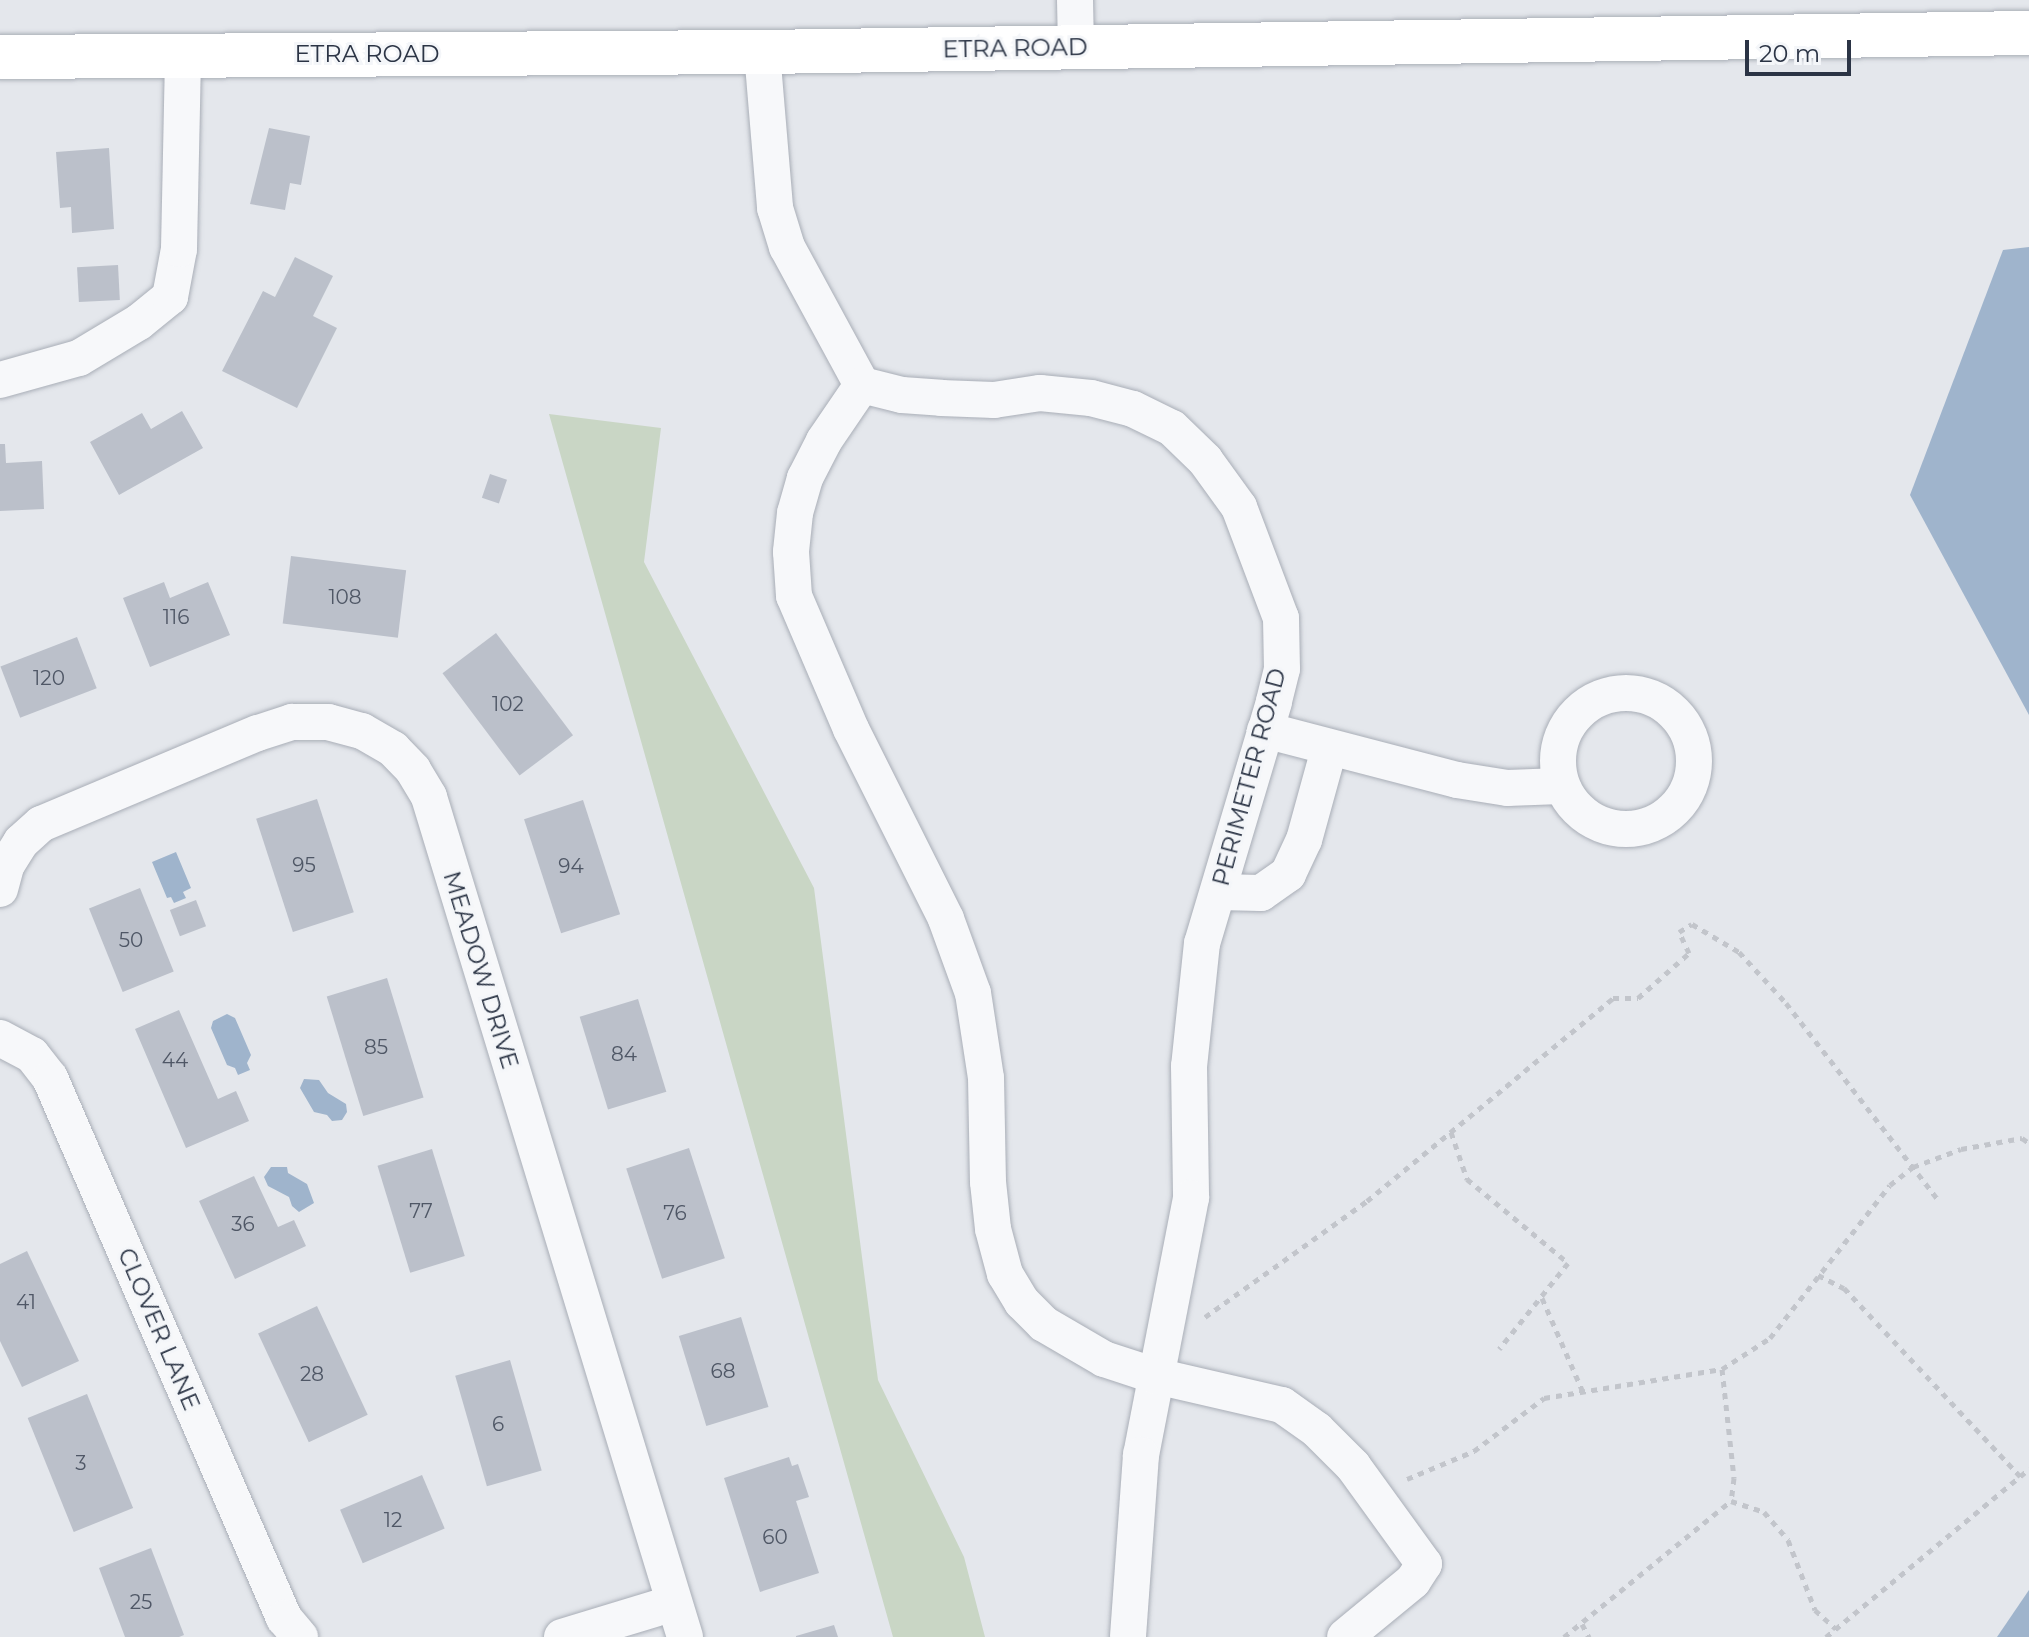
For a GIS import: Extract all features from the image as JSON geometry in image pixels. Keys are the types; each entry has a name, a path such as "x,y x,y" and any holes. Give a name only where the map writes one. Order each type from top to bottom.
{"main road":[{"name":"ETRA ROAD","path":"0,57 762,52 2029,33"}],"street":[{"path":"1075,0 1076,47"},
{"path":"762,52 775,208 787,247 862,385 824,441 805,478 795,513 791,552 794,596 851,729 946,919 973,993 986,1078 988,1182 993,1229 1005,1274 1022,1302 1044,1324 1104,1359 1156,1376 1282,1405 1317,1430 1353,1466 1424,1564 1413,1581 1345,1637"},
{"path":"0,380 79,358 139,322 170,297 179,249 183,55"},
{"name":"PERIMETER ROAD","path":"862,385 902,395 941,398 994,400 1040,393 1091,398 1133,409 1172,428 1205,460 1239,507 1264,564 1281,618 1282,669 1202,943 1189,1066 1191,1198 1141,1455 1128,1637"},
{"name":"MEADOW DRIVE","path":"0,889 6,866 21,842 41,824 258,733 292,722 328,722 362,731 393,749 413,770 433,812 685,1637"},
{"path":"1265,730 1329,749 1507,788 1561,786"},
{"path":"1218,892 1261,893 1288,874 1304,840 1329,749"},
{"name":"CLOVER LANE","path":"0,1038 32,1055 50,1078 284,1618 300,1637"},
{"path":"562,1637 674,1603"}],"path":[{"path":"1169,1316 1194,1320 1213,1314 1367,1201 1613,998 1638,998 1689,953 1679,932 1692,924 1739,952 1786,1003 1938,1200"},
{"path":"1451,1132 1467,1179 1568,1263 1499,1349"},
{"path":"1373,1493 1474,1451 1544,1398 1722,1369 1770,1338 1890,1185 1913,1167 1961,1149 2022,1138 2029,1143"},
{"path":"1818,1275 1844,1288 2020,1476"},
{"path":"1542,1298 1583,1392"},
{"path":"1564,1637 1731,1501 1734,1478 1722,1369"},
{"path":"1826,1637 2029,1469"},
{"path":"1731,1501 1764,1512 1788,1540 1815,1610 1836,1629"},
{"path":"1582,1624 1589,1637"}],"green space":[{"path":"549,414 661,428 644,562 814,888 878,1380 964,1557 985,1637 893,1637"}],"water":[{"path":"2029,247 2029,715 1910,495 2003,250"},
{"path":"176,852 191,888 183,892 186,898 174,903 171,897 167,898 152,862"},
{"path":"227,1014 235,1018 251,1055 247,1063 250,1070 238,1075 235,1068 227,1065 211,1028 213,1021"},
{"path":"304,1079 319,1080 328,1093 346,1104 347,1112 342,1120 332,1121 327,1115 314,1112 300,1088"},
{"path":"271,1167 287,1167 288,1173 307,1184 314,1203 299,1212 292,1206 289,1197 268,1186 264,1177"},
{"path":"2029,1590 2029,1637 1997,1637"}],"building":[{"path":"269,128 310,136 301,185 290,183 285,210 250,204"},
{"path":"109,148 114,229 72,233 71,207 60,208 56,152"},
{"path":"295,257 333,276 313,316 337,328 297,408 222,371 263,291 275,297"},
{"path":"118,265 120,300 79,302 77,267"},
{"path":"182,411 203,448 119,495 90,442 142,413 151,429"},
{"path":"0,444 5,444 6,463 42,461 44,509 0,511"},
{"path":"490,474 507,480 499,503 482,498"},
{"path":"291,556 406,570 398,638 283,623"},
{"path":"164,582 170,598 208,582 230,635 150,667 123,598"},
{"path":"496,633 573,735 520,776 442,673"},
{"path":"77,637 97,688 20,718 0,666"},
{"path":"317,799 354,912 293,932 256,819"},
{"path":"583,800 620,914 561,933 524,819"},
{"path":"140,888 174,971 123,992 89,909"},
{"path":"196,900 206,926 180,936 170,910"},
{"path":"387,978 424,1098 363,1116 327,996"},
{"path":"638,999 666,1092 608,1110 580,1017"},
{"path":"179,1010 218,1099 236,1091 249,1121 186,1148 135,1029"},
{"path":"689,1148 725,1258 662,1279 626,1168"},
{"path":"432,1149 465,1256 410,1273 377,1166"},
{"path":"254,1176 278,1227 294,1220 306,1246 235,1279 199,1201"},
{"path":"27,1251 79,1361 22,1387 0,1341 0,1264"},
{"path":"317,1306 368,1415 309,1442 258,1333"},
{"path":"741,1317 768,1407 706,1426 679,1336"},
{"path":"510,1360 542,1471 487,1486 455,1376"},
{"path":"87,1394 133,1508 74,1532 28,1418"},
{"path":"789,1457 792,1466 798,1464 809,1497 796,1501 819,1573 760,1592 724,1478"},
{"path":"422,1475 445,1528 363,1563 340,1510"},
{"path":"151,1548 184,1635 179,1637 125,1637 99,1568"},
{"path":"834,1625 838,1637 796,1637 796,1636"}]}
